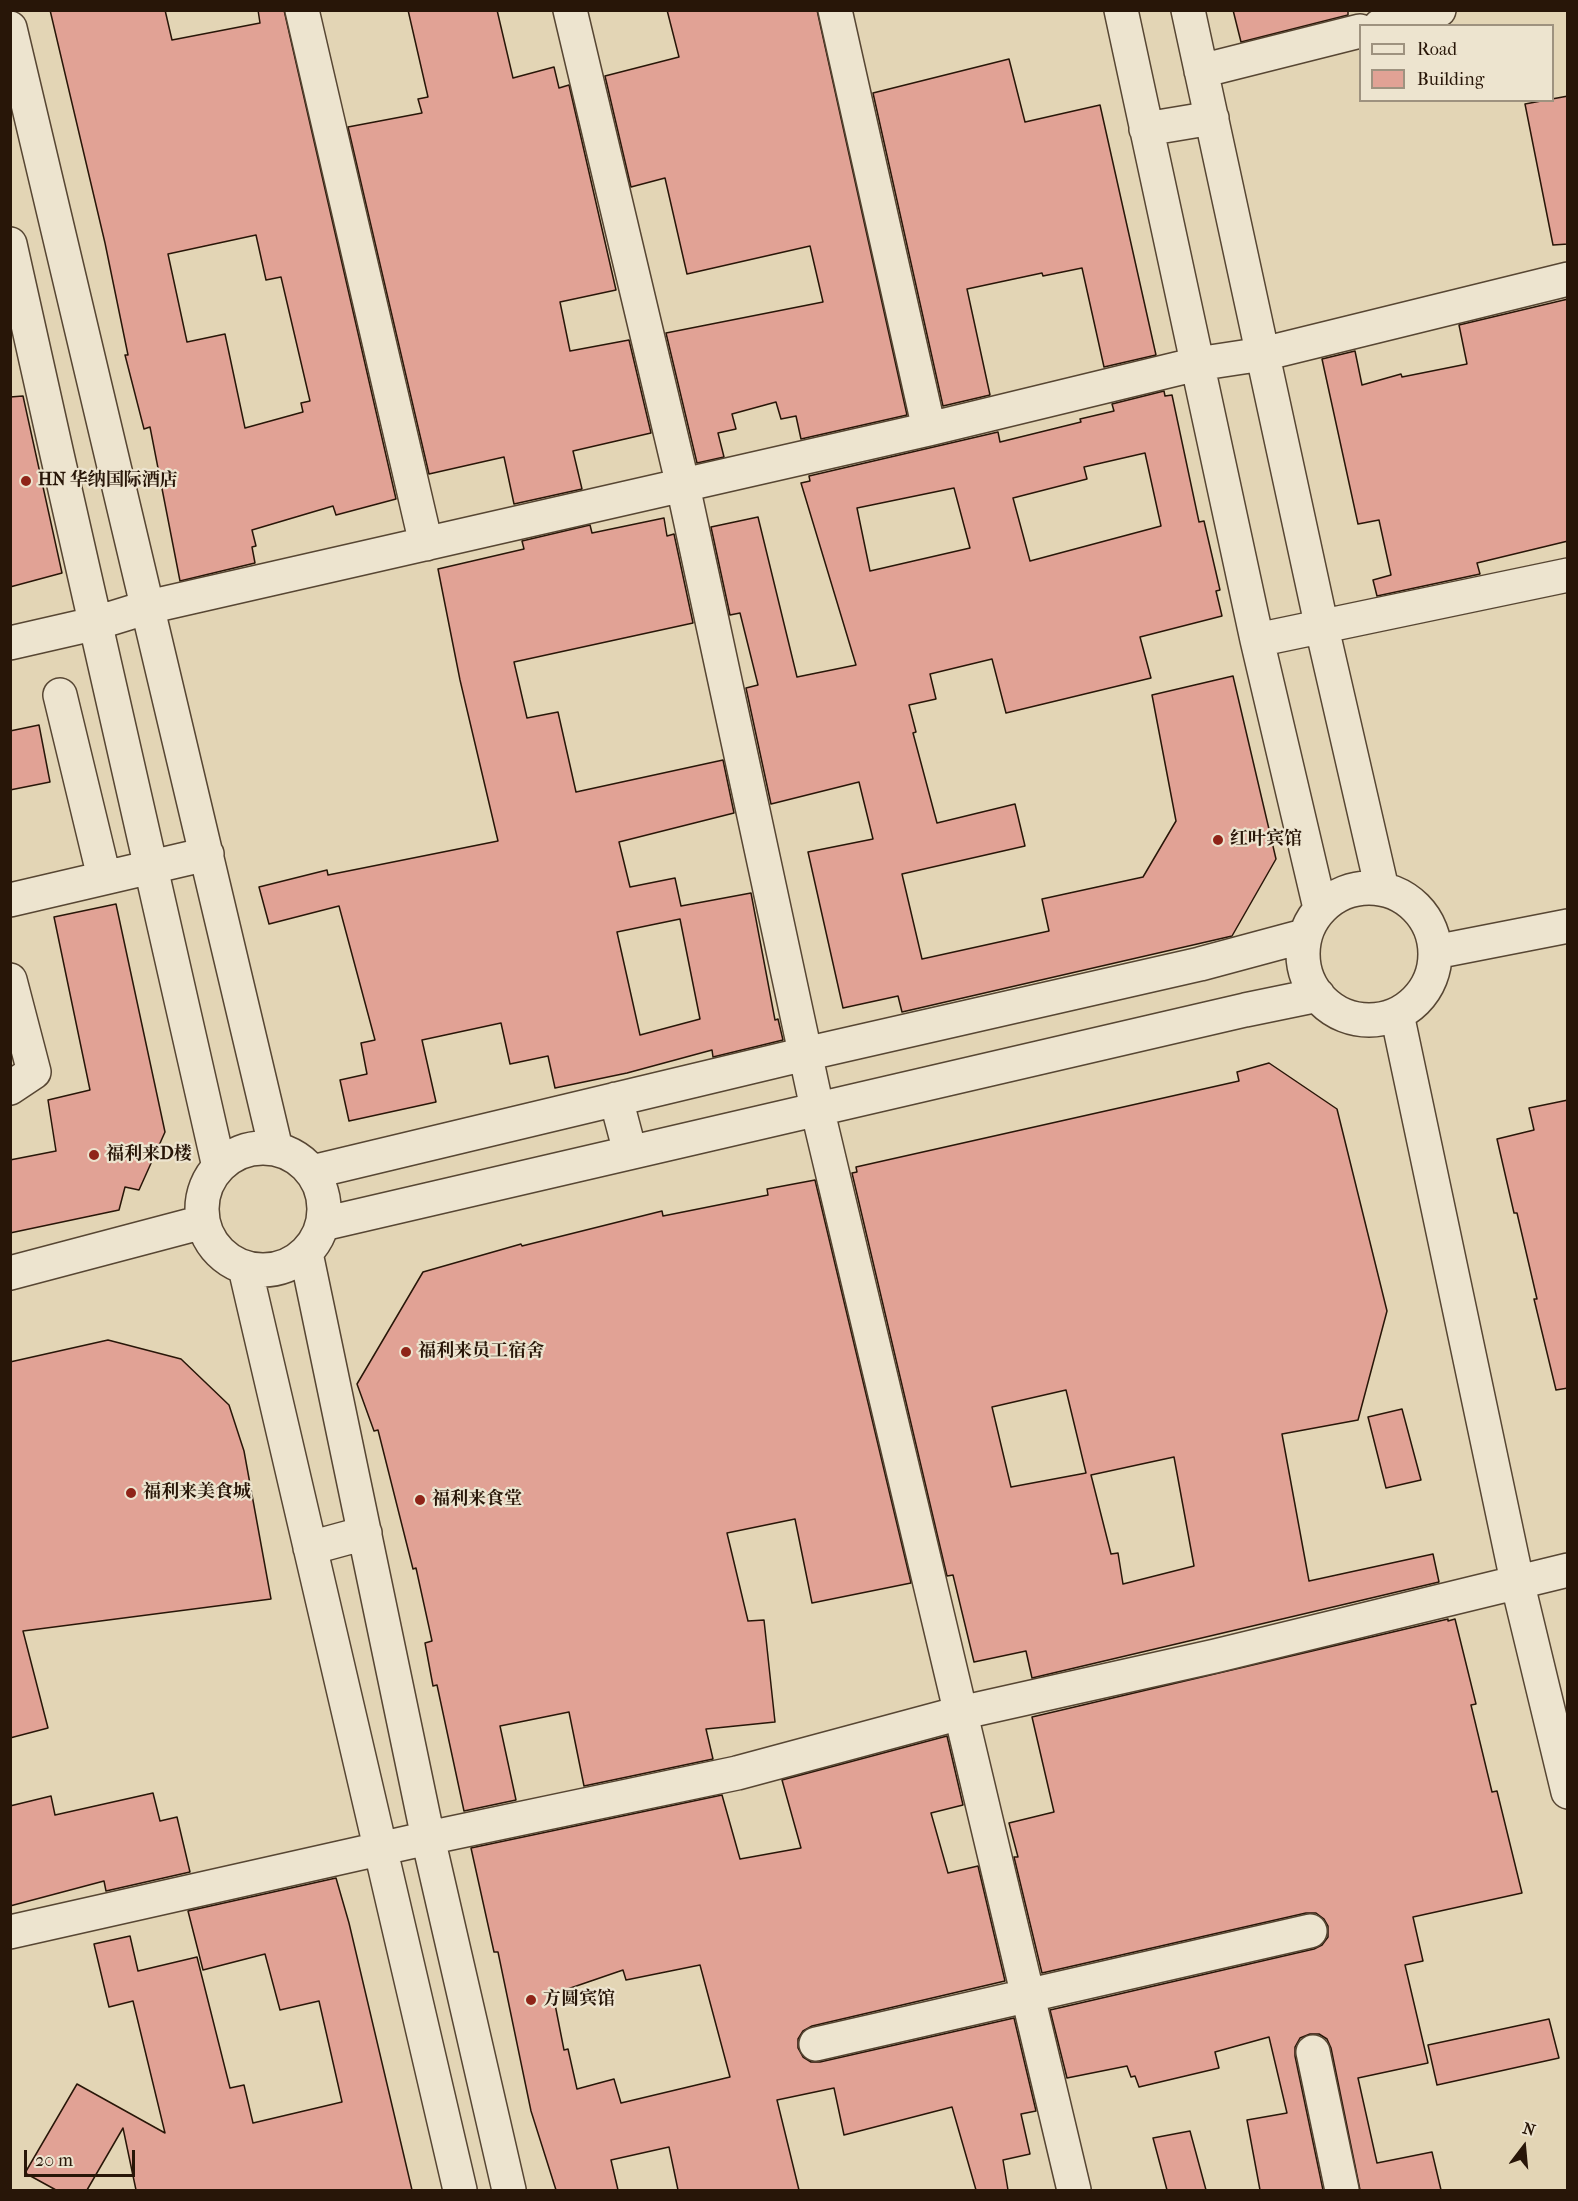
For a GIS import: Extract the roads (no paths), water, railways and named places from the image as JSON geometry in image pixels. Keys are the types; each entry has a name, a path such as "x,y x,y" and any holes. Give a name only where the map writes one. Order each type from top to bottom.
{"street":[{"path":"302,10 426,544"},
{"path":"570,10 683,486 817,1108 1074,2190"},
{"path":"835,10 929,429"},
{"path":"1121,10 1257,640 1320,908"},
{"path":"1188,10 1322,628 1382,889"},
{"path":"1387,24 1439,10"},
{"path":"10,28 276,1149"},
{"path":"1201,71 1359,31"},
{"path":"1146,129 1212,118"},
{"path":"10,244 93,624 219,1167"},
{"path":"10,643 93,624 148,607 683,486 1197,364 1263,354 1568,279"},
{"path":"1257,640 1568,575"},
{"path":"60,695 104,877"},
{"path":"10,900 207,854"},
{"path":"1359,888 1382,889 1399,894 1425,918 1433,935 1435,952 1433,972 1426,988 1413,1004 1397,1014 1376,1020 1354,1018 1334,1010 1318,996 1307,978 1302,958 1304,936 1320,908 1338,895 1359,888"},
{"path":"1435,952 1568,926"},
{"path":"312,1172 805,1054 1200,964 1304,936"},
{"path":"10,980 34,1072 10,1088"},
{"path":"323,1224 817,1108 1318,996"},
{"path":"1397,1014 1517,1581 1568,1792"},
{"path":"616,1099 630,1152"},
{"path":"257,1148 276,1149 296,1158 312,1172 322,1191 325,1212 323,1224 319,1236 306,1253 289,1266 268,1270 245,1268 226,1258 211,1242 203,1222 202,1205 207,1185 219,1167 236,1155 257,1148"},
{"path":"10,1273 203,1222"},
{"path":"306,1253 428,1838 509,2190"},
{"path":"245,1268 460,2190"},
{"path":"310,1548 365,1533"},
{"path":"10,1932 380,1848 736,1773 960,1713 1215,1656 1568,1570"},
{"path":"816,2044 1310,1931"},
{"path":"1313,2052 1342,2190"}],"place":[{"name":"HN 华纳国际酒店","path":"26,481"},
{"name":"红叶宾馆","path":"1218,840"},
{"name":"福利来D楼","path":"94,1155"},
{"name":"福利来员工宿舍","path":"406,1352"},
{"name":"福利来美食城","path":"131,1493"},
{"name":"福利来食堂","path":"420,1500"},
{"name":"方圆宾馆","path":"531,2000"}]}
